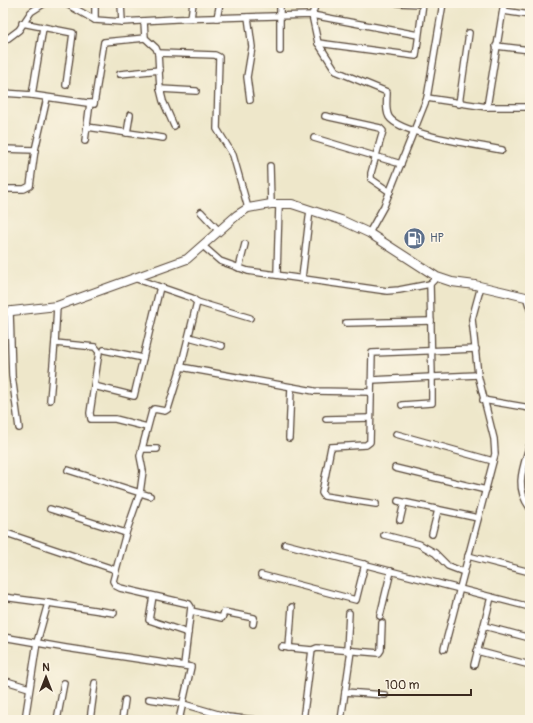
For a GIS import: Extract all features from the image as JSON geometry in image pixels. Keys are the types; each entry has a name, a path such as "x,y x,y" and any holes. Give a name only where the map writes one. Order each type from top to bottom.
{"main road":[{"path":"7,312 57,306 187,259 237,215 248,208 275,204 292,204 341,220 369,233 437,278 528,297"}],"street":[{"path":"4,41 19,30 22,23 31,12 46,3"},
{"path":"65,3 95,20 122,22 190,18 312,15 418,35"},
{"path":"95,20 96,3"},
{"path":"121,3 122,22"},
{"path":"190,18 193,3"},
{"path":"217,18 220,3"},
{"path":"280,3 278,16 280,51"},
{"path":"316,3 312,15 318,43 336,71 386,92 387,113 390,119 412,132 502,150"},
{"path":"318,43 416,56 423,4 398,3"},
{"path":"369,233 384,206 412,132 427,98 443,3"},
{"path":"487,107 504,3"},
{"path":"503,11 530,15"},
{"path":"248,17 252,47 247,81 250,100"},
{"path":"144,21 145,38 156,48 158,53 160,89 163,101 174,126"},
{"path":"22,23 73,33 66,85"},
{"path":"32,95 43,28"},
{"path":"459,104 469,33"},
{"path":"3,93 32,95 94,104 104,42 145,38"},
{"path":"496,46 530,50"},
{"path":"158,53 215,55 219,57 217,129 233,155 248,208"},
{"path":"120,74 160,70"},
{"path":"160,89 196,91"},
{"path":"3,189 24,189 30,186 35,150 47,98"},
{"path":"427,98 487,107 530,108"},
{"path":"85,141 90,103"},
{"path":"128,133 130,115"},
{"path":"325,116 380,128 384,133 375,156 371,179 390,192"},
{"path":"87,127 164,138"},
{"path":"314,138 401,164"},
{"path":"3,149 35,150"},
{"path":"270,166 275,204 277,274"},
{"path":"302,278 310,210"},
{"path":"201,212 219,231"},
{"path":"239,268 245,244"},
{"path":"203,246 220,261 248,271 387,291 430,284 437,278"},
{"path":"134,278 192,298 197,302 250,318"},
{"path":"402,405 432,403 430,284"},
{"path":"444,649 495,454 494,439 483,400 478,375 472,319 481,286"},
{"path":"94,386 134,396 160,287"},
{"path":"528,297 530,309"},
{"path":"184,666 191,611 189,604 116,586 113,581 126,533 140,493 143,471 140,456 147,427 153,410 165,411 168,409 181,367 197,302"},
{"path":"50,400 57,306"},
{"path":"7,312 12,376 19,428"},
{"path":"346,323 431,321"},
{"path":"189,337 222,346"},
{"path":"55,340 58,344 98,349 99,352 90,413 91,419 115,419 147,427"},
{"path":"376,504 322,494 331,447 369,444 372,380 371,355 374,352 476,349"},
{"path":"104,350 143,358"},
{"path":"181,367 314,391 371,392"},
{"path":"372,380 478,375"},
{"path":"289,438 291,387"},
{"path":"483,400 530,408"},
{"path":"326,419 370,418"},
{"path":"396,434 493,461"},
{"path":"530,444 520,487 523,499 530,508"},
{"path":"142,449 157,449"},
{"path":"395,468 486,490"},
{"path":"68,470 150,496"},
{"path":"400,520 401,502 478,518"},
{"path":"50,509 126,533"},
{"path":"432,534 438,510"},
{"path":"3,532 116,570"},
{"path":"384,535 419,544 435,553 448,566 464,572"},
{"path":"285,544 530,607"},
{"path":"468,556 530,572"},
{"path":"261,574 356,600 366,564"},
{"path":"380,616 391,571"},
{"path":"153,596 149,620 188,633"},
{"path":"474,664 491,597"},
{"path":"3,598 114,613"},
{"path":"25,720 37,642 48,603"},
{"path":"289,648 292,607"},
{"path":"191,611 222,618 224,612 254,618 253,624"},
{"path":"341,720 349,651 349,613"},
{"path":"282,647 312,650 317,648 381,652 382,623"},
{"path":"484,626 530,638"},
{"path":"3,637 191,667 179,720"},
{"path":"303,720 312,650"},
{"path":"477,651 530,665"},
{"path":"3,680 29,688"},
{"path":"57,720 64,683"},
{"path":"90,720 96,683"},
{"path":"345,692 385,695"},
{"path":"149,699 183,704 228,719 256,720"},
{"path":"122,720 125,700"}],"place":[{"name":"HP","path":"415,238"}]}
